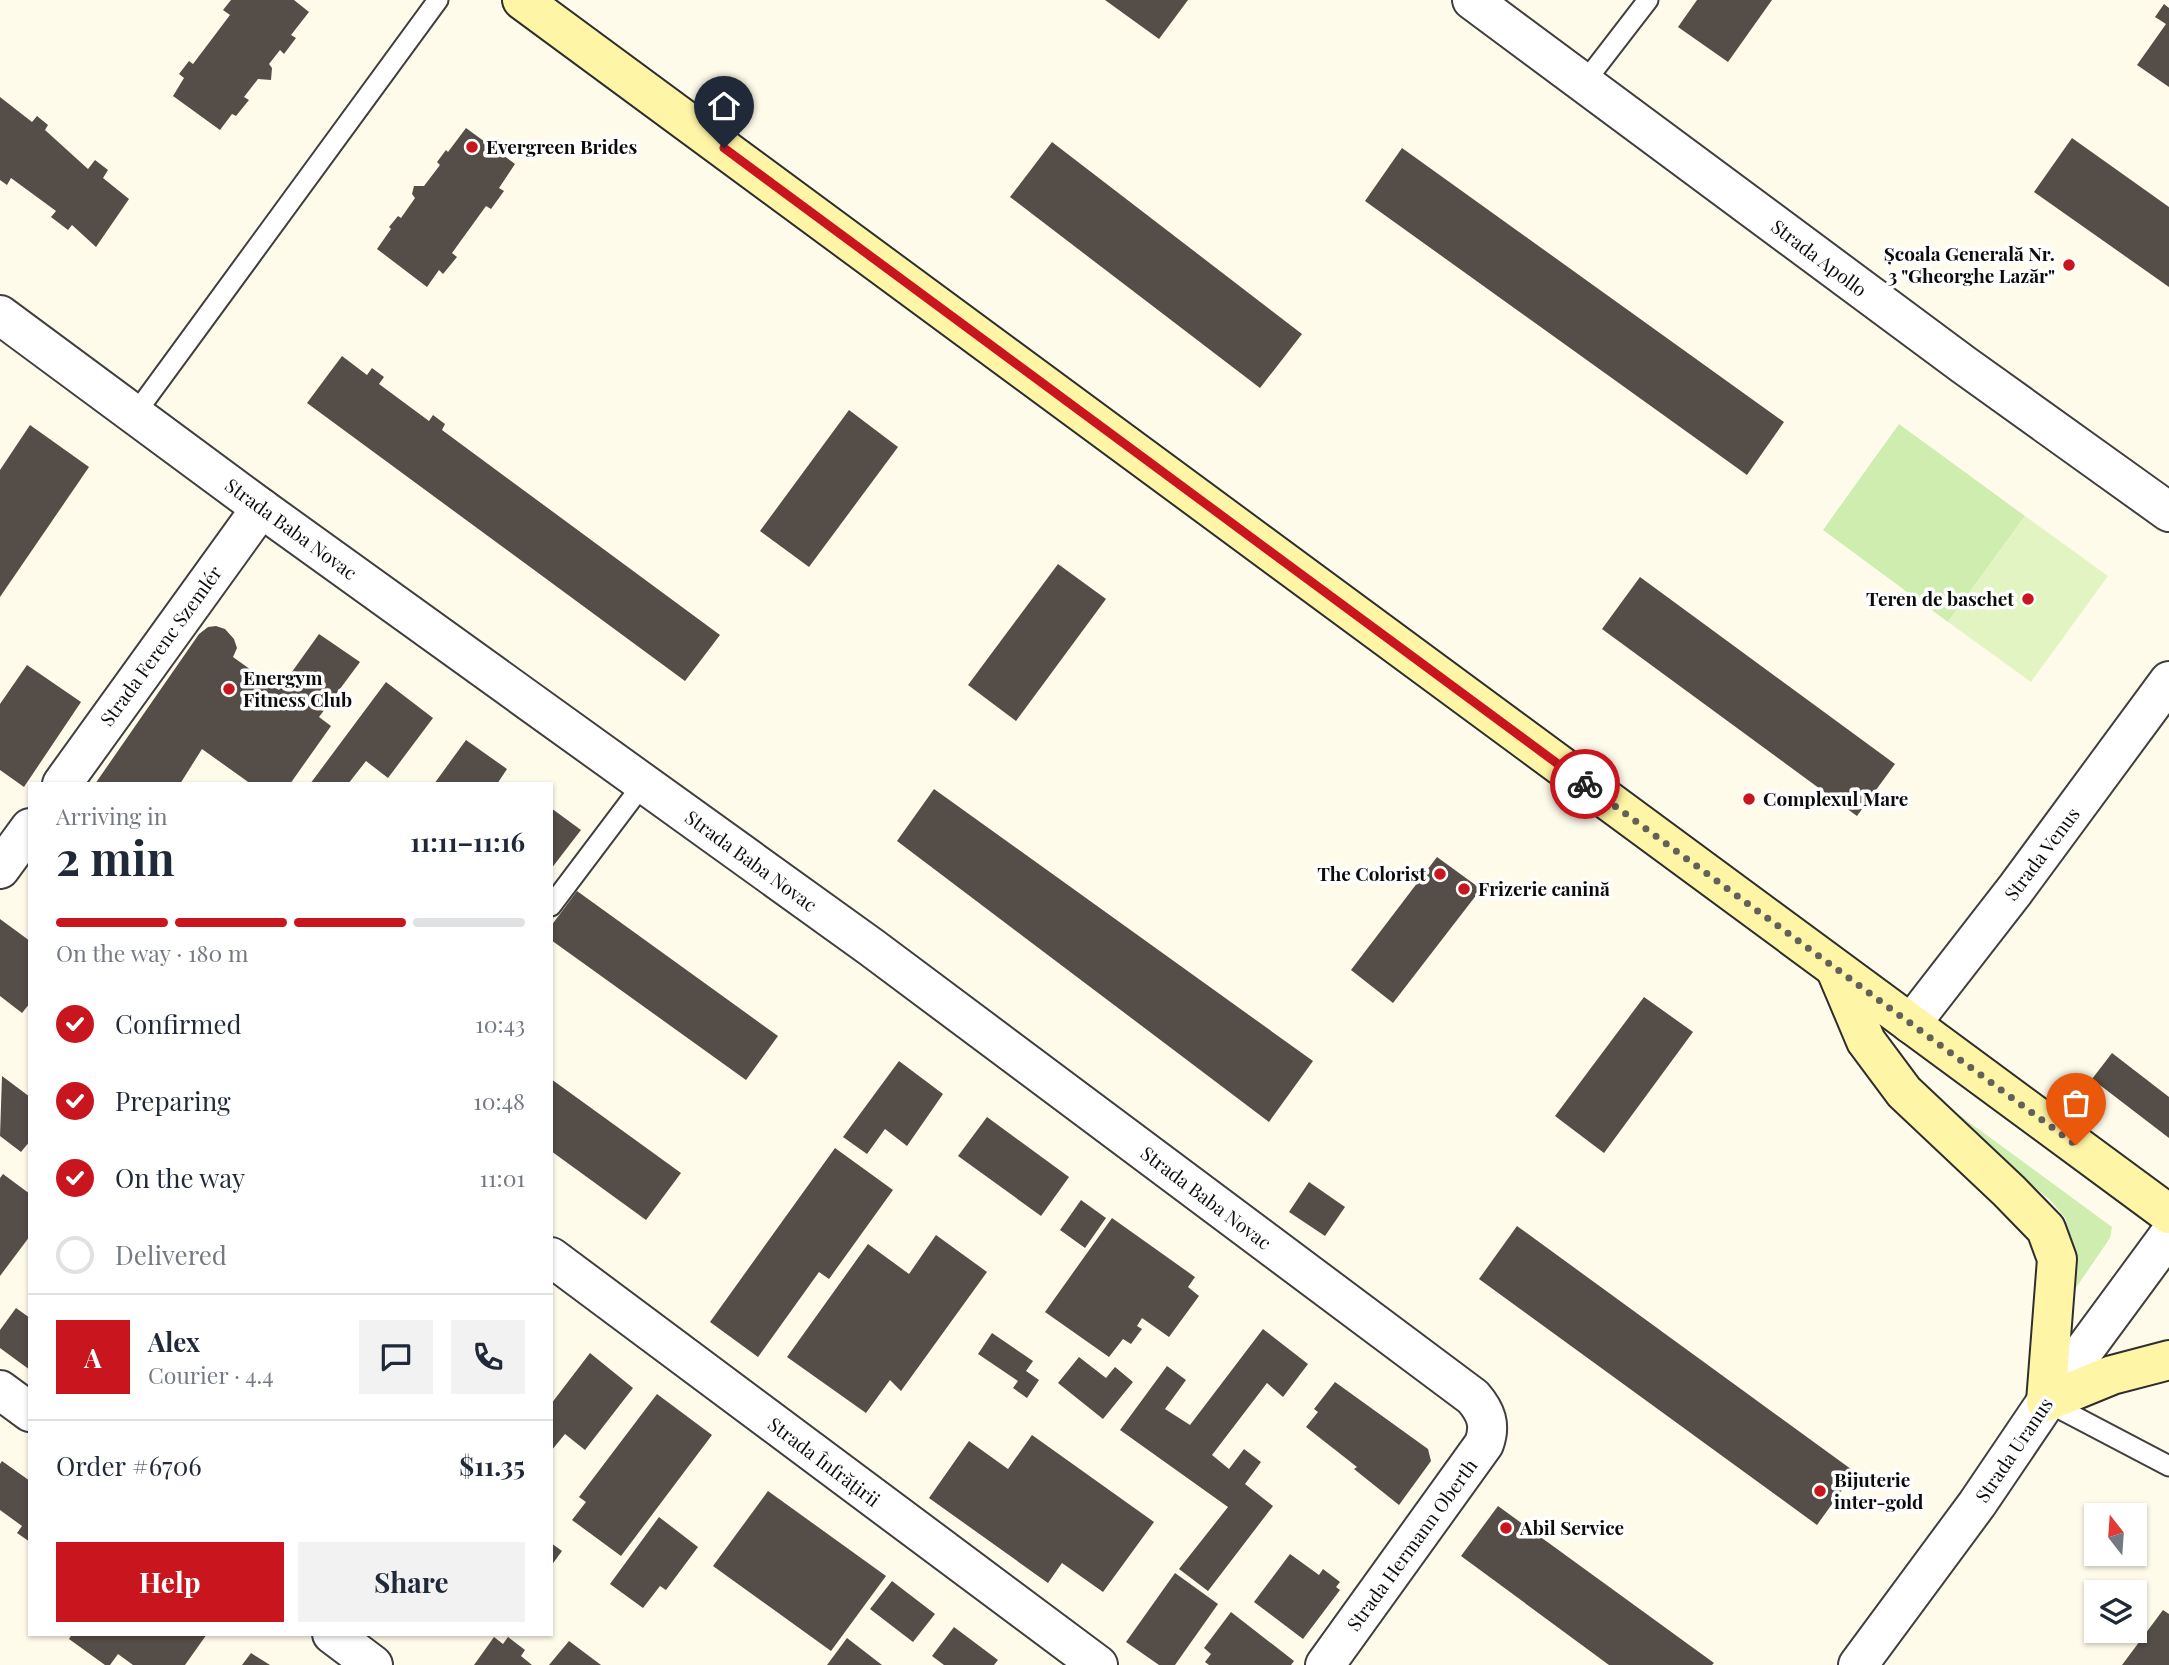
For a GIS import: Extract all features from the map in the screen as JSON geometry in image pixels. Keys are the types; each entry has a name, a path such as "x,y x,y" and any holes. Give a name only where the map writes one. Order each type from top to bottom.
{"main road":[{"path":"522,0 2169,1214"},
{"path":"1836,970 1866,1041 1904,1092 2046,1229 2057,1259 2046,1402 2112,1375 2169,1360"}],"street":[{"name":"Strada Apollo","path":"1472,0 1964,365 2169,512"},
{"name":"Strada Baba Novac","path":"0,315 261,508 871,947 1474,1397 1488,1421"},
{"name":"Strada Ferenc Szemlér","path":"63,782 261,508"},
{"name":"Strada Venus","path":"1911,1024 2015,890 2169,681"},
{"name":"Strada Uranus","path":"1857,1665 1977,1504 2046,1402 2169,1235"},
{"name":"Strada Înfrățirii","path":"553,1259 1098,1665"},
{"path":"0,1390 28,1411"},
{"name":"Strada Hermann Oberth","path":"1325,1665 1484,1444 1488,1434 1488,1421"},
{"path":"335,1636 373,1665"}],"lane":[{"path":"135,414 438,0"},
{"path":"1584,83 1648,0"},
{"path":"553,903 643,783"},
{"path":"2046,1402 2169,1466"}],"green space":[{"path":"1899,424 2025,516 1948,622 1823,530"},
{"name":"Teren de baschet","path":"2025,516 2108,576 2031,682 1948,622"},
{"path":"1951,1109 2112,1227 2110,1238 2069,1298 2066,1219 2051,1201 1956,1120"}],"building":[{"path":"231,0 294,0 309,12 291,35 296,38 284,54 280,50 269,64 272,68 271,80 258,79 244,97 249,100 236,116 232,114 220,130 173,96 184,78 179,74 189,61 193,64 230,15 223,10"},
{"path":"1105,0 1188,0 1159,39"},
{"path":"1697,0 1772,0 1728,62 1678,27"},
{"path":"2164,4 2169,8 2169,87 2137,65 2166,24 2155,17"},
{"path":"0,97 32,122 37,116 48,125 45,130 88,169 95,160 108,170 103,178 129,199 96,247 72,225 68,230 51,217 56,211 11,178 7,185 0,180"},
{"path":"466,128 515,164 499,188 504,191 491,209 486,206 452,253 457,257 443,274 439,270 427,287 377,249 391,229 389,227 398,216 401,218 415,198 412,194 414,186 424,186 440,165 437,162"},
{"name":"Școala Generală Nr. 3 \"Gheorghe Lazăr\"","path":"2072,138 2169,207 2169,287 2034,192"},
{"path":"1052,142 1302,334 1260,388 1010,197"},
{"path":"1402,148 1784,422 1747,475 1365,201"},
{"path":"342,356 367,375 372,368 384,377 379,384 429,421 433,415 445,424 442,430 720,635 685,681 307,403"},
{"path":"849,410 898,447 809,567 760,531"},
{"path":"30,425 89,467 0,597 0,470"},
{"path":"1058,564 1106,599 1016,721 968,685"},
{"path":"1640,577 1895,764 1857,816 1602,629"},
{"path":"208,627 225,629 234,639 237,648 233,657 279,690 319,634 360,662 319,717 331,726 291,782 248,782 202,749 181,782 96,782 199,634"},
{"path":"27,665 81,702 24,787 0,770 0,704"},
{"path":"386,682 433,718 388,778 366,761 350,782 311,782"},
{"path":"466,740 507,769 498,782 435,782"},
{"path":"934,789 1313,1061 1269,1122 897,841"},
{"path":"553,809 581,830 553,866"},
{"path":"1437,857 1481,889 1393,1003 1351,970"},
{"path":"577,891 778,1036 746,1080 553,941 553,923"},
{"path":"0,919 28,940 28,1006 22,1013 0,996"},
{"path":"1644,997 1693,1032 1604,1153 1555,1116"},
{"path":"2112,1053 2169,1097 2169,1138 2092,1079"},
{"path":"899,1061 943,1094 907,1146 885,1129 867,1154 843,1137"},
{"path":"2,1076 28,1096 28,1143 21,1152 0,1136"},
{"path":"553,1080 681,1173 646,1220 553,1152"},
{"path":"987,1117 1069,1177 1041,1216 958,1156"},
{"path":"835,1148 893,1190 829,1279 819,1272 758,1357 710,1322"},
{"path":"3,1174 28,1193 28,1239 0,1276 0,1178"},
{"path":"1309,1182 1345,1207 1325,1236 1289,1212"},
{"path":"1081,1200 1106,1218 1085,1248 1060,1230"},
{"path":"1112,1218 1195,1277 1188,1287 1199,1296 1169,1337 1142,1318 1137,1326 1142,1329 1131,1344 1123,1339 1109,1357 1045,1312"},
{"path":"1517,1226 1855,1472 1817,1525 1479,1279"},
{"path":"936,1235 987,1272 901,1391 890,1380 866,1413 787,1357 868,1244 909,1274"},
{"path":"16,1308 28,1317 28,1369 0,1348 0,1330"},
{"path":"1263,1329 1308,1364 1283,1397 1267,1383 1212,1455 1229,1469 1244,1449 1261,1462 1245,1484 1273,1506 1208,1591 1179,1569 1228,1507 1120,1430 1167,1366 1186,1380 1165,1409 1190,1425"},
{"path":"992,1333 1033,1361 1026,1371 1039,1380 1027,1398 1013,1388 1018,1381 978,1354"},
{"path":"590,1353 633,1388 585,1450 565,1434 553,1449 553,1401"},
{"path":"1079,1357 1106,1378 1115,1367 1133,1382 1103,1419 1058,1383"},
{"path":"1335,1382 1428,1449 1431,1461 1399,1505 1354,1469 1357,1467 1306,1427 1318,1412 1314,1409"},
{"path":"657,1394 712,1435 621,1556 572,1520 586,1502 579,1497"},
{"path":"1032,1435 1154,1522 1103,1592 1062,1563 1048,1583 929,1498 969,1441 1008,1469"},
{"path":"2,1461 28,1480 28,1541 17,1533 22,1526 0,1510"},
{"path":"768,1491 886,1576 831,1651 713,1566"},
{"path":"1498,1506 1714,1663 1609,1665 1461,1556"},
{"path":"659,1517 698,1547 666,1590 660,1586 643,1608 610,1584"},
{"path":"553,1544 562,1551 553,1563"},
{"path":"1290,1554 1319,1575 1323,1569 1340,1582 1336,1587 1340,1590 1303,1639 1254,1602"},
{"path":"1175,1573 1218,1604 1175,1665 1159,1665 1126,1642"},
{"path":"892,1581 935,1614 913,1642 870,1609"},
{"path":"2163,1610 2169,1614 2169,1665 2122,1665 2138,1643 2147,1643 2147,1631"},
{"path":"1231,1612 1294,1661 1291,1665 1209,1665 1205,1662 1211,1654 1204,1648"},
{"path":"954,1627 998,1660 994,1665 944,1665 932,1656"},
{"path":"71,1636 206,1636 185,1665 133,1665 118,1654 110,1665 105,1665 69,1639"},
{"path":"494,1637 503,1644 508,1637 525,1650 521,1656 532,1665 474,1665"},
{"path":"847,1638 882,1665 827,1665"},
{"path":"569,1641 601,1665 549,1665"},
{"path":"251,1653 270,1665 242,1665"}],"way so far":[{"path":"1585,784 2076,1145"}],"place":[{"name":"Evergreen Brides","path":"472,147"},
{"name":"Școala Generală Nr. 3 \"Gheorghe Lazăr\"","path":"2069,265"},
{"name":"Teren de baschet","path":"2028,599"},
{"name":"Energym Fitness Club","path":"229,689"},
{"name":"Complexul Mare","path":"1749,799"},
{"name":"The Colorist","path":"1440,874"},
{"name":"Frizerie canină","path":"1464,889"},
{"name":"Bijuterie inter-gold","path":"1820,1491"},
{"name":"Abil Service","path":"1506,1528"}],"route":[{"path":"724,148 1585,784"}]}
